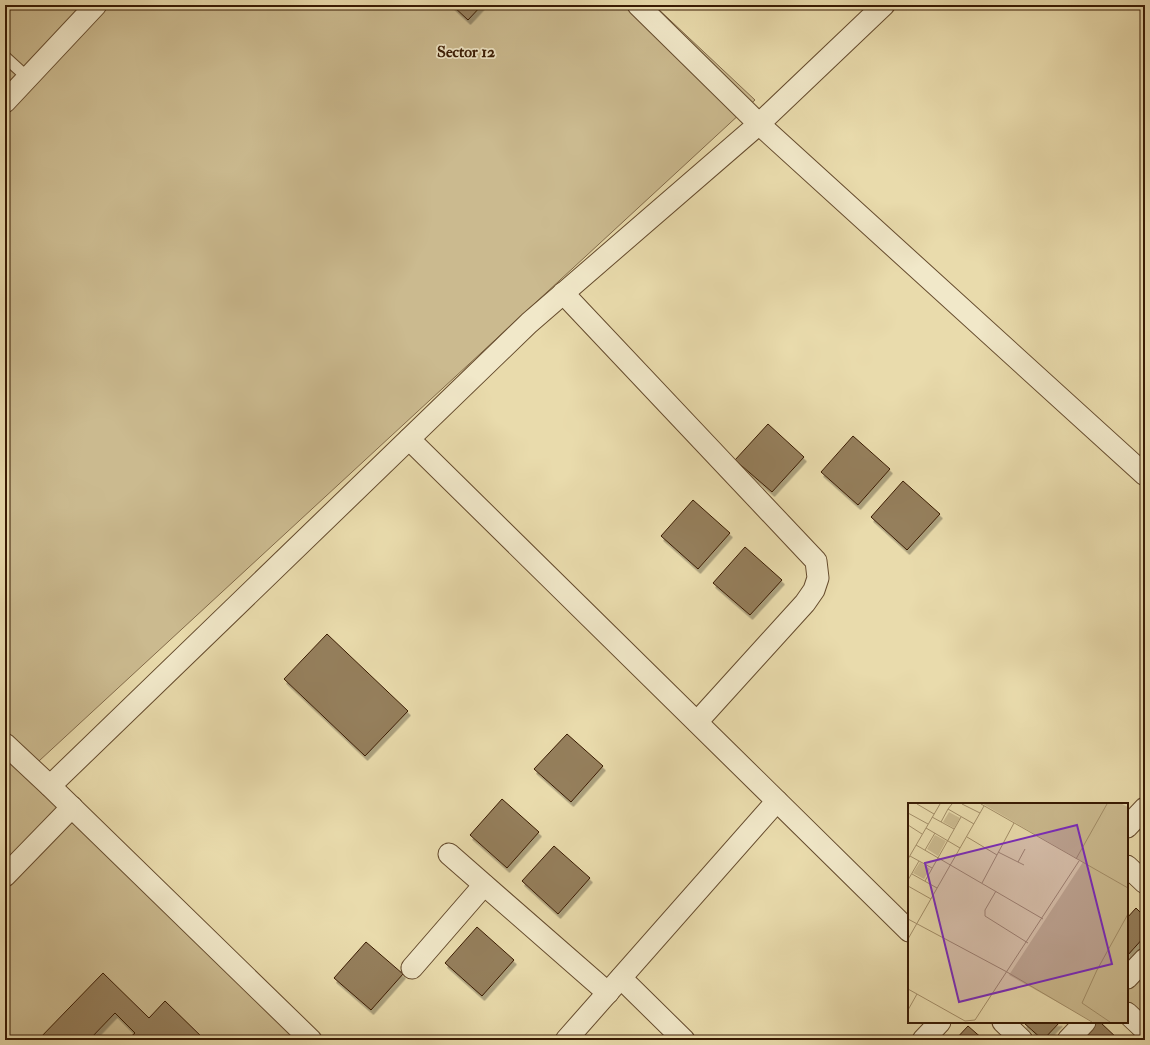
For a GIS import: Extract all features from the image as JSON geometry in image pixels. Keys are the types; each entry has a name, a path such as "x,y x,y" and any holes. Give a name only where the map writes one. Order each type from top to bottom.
{"street":[{"path":"5,102 96,5"},
{"path":"638,5 759,124 1145,475"},
{"path":"50,786 529,323 759,124 884,5"},
{"path":"563,293 816,561 818,578 814,590 805,603 697,722"},
{"path":"409,439 908,930"},
{"path":"5,744 72,807 311,1040"},
{"path":"566,1040 777,801"},
{"path":"5,876 72,807"},
{"path":"1128,826 1145,808"},
{"path":"449,854 484,885 684,1040"},
{"path":"1128,867 1145,883"},
{"path":"412,968 484,885"},
{"path":"1128,977 1145,959"},
{"path":"1128,1014 1145,1030"},
{"path":"923,1040 939,1023"},
{"path":"1004,1023 1022,1040"},
{"path":"1068,1040 1084,1023"}],"lane":[{"path":"5,57 28,78"}],"shaded area":[{"path":"5,5 654,5 755,100 26,773 298,1040 5,1040"},
{"path":"1145,972 1145,1019 1128,1002 1128,989"}],"building":[{"path":"452,5 482,5 468,20"},
{"path":"768,424 804,457 772,492 735,460"},
{"path":"853,436 890,469 858,505 821,472"},
{"path":"903,481 940,514 907,550 871,517"},
{"path":"693,500 730,533 698,569 661,536"},
{"path":"745,547 782,580 750,615 713,583"},
{"path":"327,634 408,711 365,756 284,679"},
{"path":"567,734 603,766 571,802 534,769"},
{"path":"502,799 539,832 507,868 470,835"},
{"path":"554,846 590,878 558,914 522,881"},
{"path":"1136,908 1145,917 1145,936 1128,955 1128,917"},
{"path":"477,927 514,960 482,996 445,963"},
{"path":"366,942 403,974 371,1010 334,978"},
{"path":"103,973 149,1018 165,1001 205,1040 127,1040 135,1033 115,1013 90,1039 91,1040 38,1040"},
{"path":"1024,1023 1059,1023 1043,1040"},
{"path":"1097,1023 1101,1023 1119,1040 1080,1040"},
{"path":"968,1026 984,1040 955,1040"}],"district":[{"name":"Sector 12","path":"466,52"}]}
